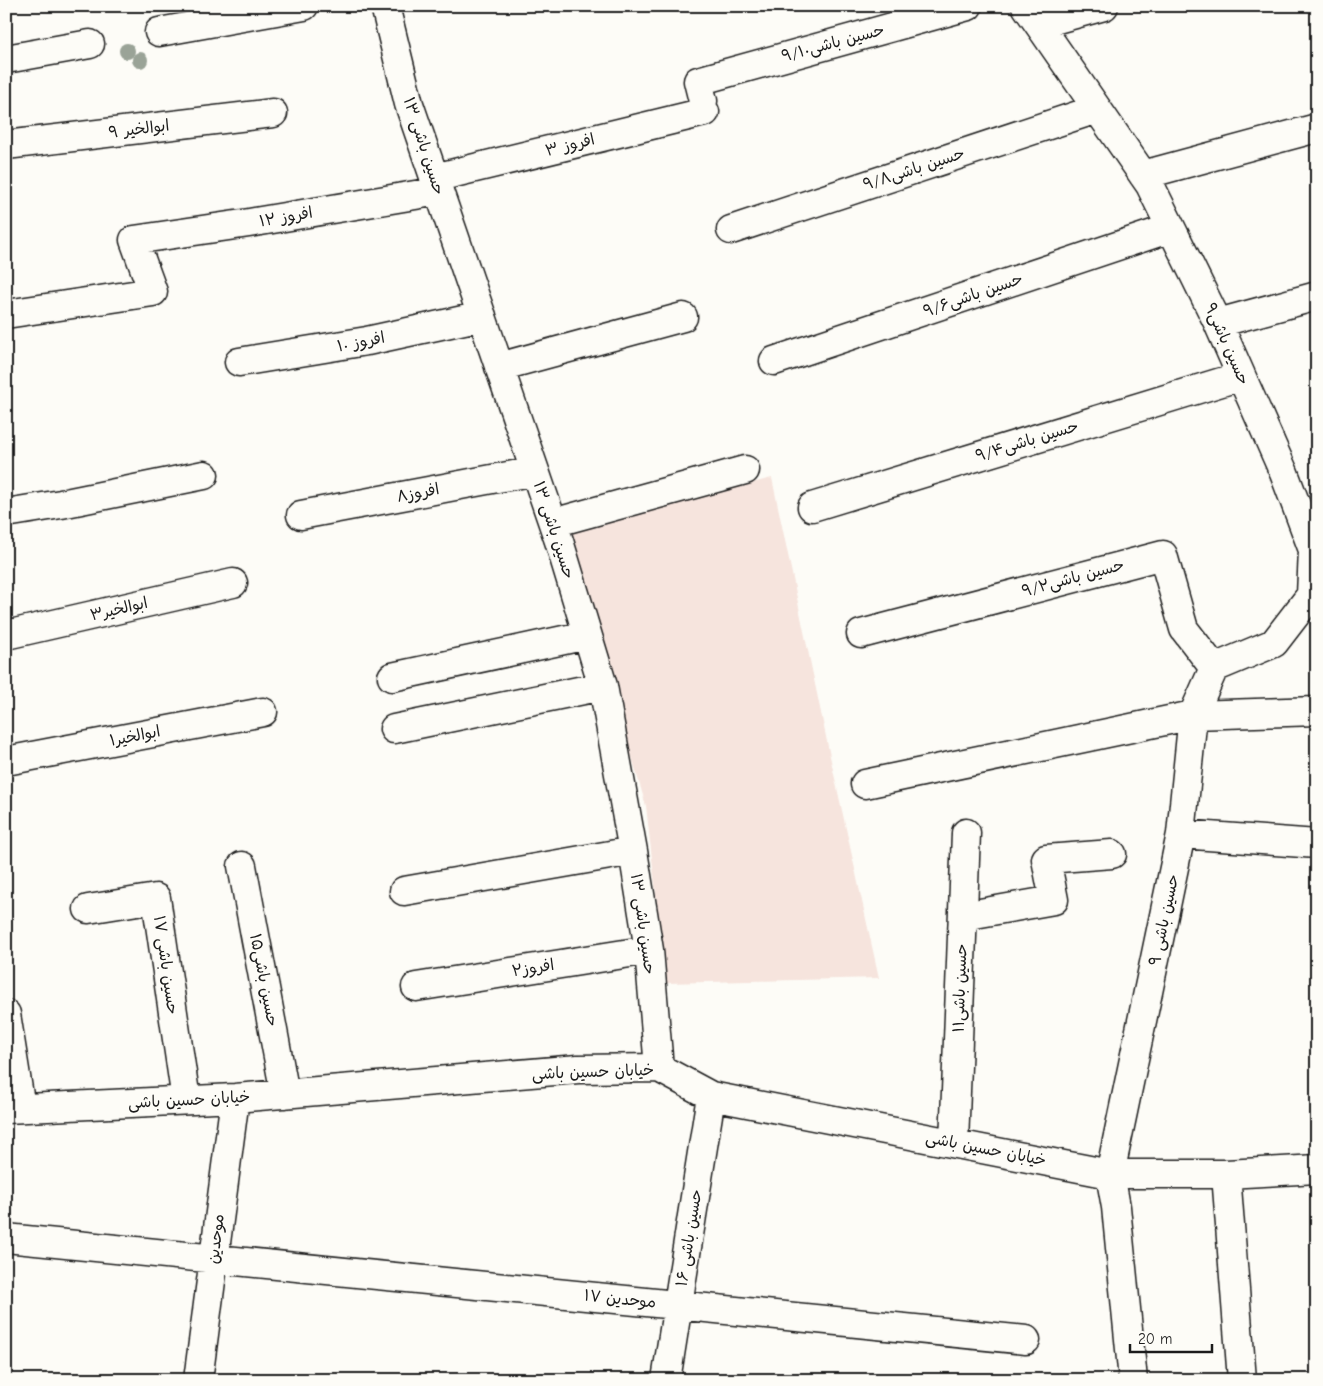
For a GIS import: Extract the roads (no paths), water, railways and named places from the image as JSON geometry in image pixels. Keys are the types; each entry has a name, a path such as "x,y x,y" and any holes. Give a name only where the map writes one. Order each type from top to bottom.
{"street":[{"path":"159,32 304,6"},
{"name":"حسین باشی ۱۳","path":"385,6 409,104 535,471 588,635 602,686 633,851 649,950 659,1068"},
{"name":"حسین باشی۹/۱۰","path":"702,98 968,6"},
{"path":"1032,15 1104,6"},
{"name":"حسین باشی۹","path":"1032,15 1150,185 1218,323 1284,473 1313,550 1311,595 1274,643 1214,668"},
{"path":"6,59 90,44"},
{"name":"افروز ۳","path":"436,184 702,98"},
{"name":"حسین باشی۹/۸","path":"731,230 1097,109"},
{"name":"ابوالخیر ۹","path":"6,145 273,113"},
{"path":"1143,175 1317,128"},
{"name":"افروز ۱۲","path":"6,314 153,292 134,240 249,223 436,184"},
{"name":"حسین باشی۹/۶","path":"774,361 1171,228"},
{"path":"1218,323 1317,296"},
{"name":"افروز ۱۰","path":"239,362 366,342 482,316"},
{"path":"499,367 683,317"},
{"name":"حسین باشی۹/۴","path":"812,507 1241,376"},
{"path":"552,523 745,470"},
{"name":"افروز۸","path":"301,514 535,471"},
{"path":"6,513 61,504 204,475"},
{"name":"حسین باشی۹/۲","path":"861,634 1163,554 1184,629 1214,668"},
{"name":"ابوالخیر۳","path":"6,635 233,583"},
{"path":"392,677 588,635"},
{"name":"حسین باشی ۹","path":"1110,1174 1181,834 1194,715 1214,668"},
{"path":"394,729 602,686"},
{"path":"865,784 1194,715 1317,711"},
{"name":"ابوالخیر۱","path":"6,761 263,712"},
{"name":"حسین باشی۱۱","path":"954,1143 966,833"},
{"path":"1181,834 1317,844"},
{"path":"404,891 633,851"},
{"path":"963,916 1054,900 1046,860 1112,854"},
{"name":"حسین باشی۱۵","path":"242,866 285,1094"},
{"name":"حسین باشی ۱۷","path":"88,909 156,898 186,1100"},
{"name":"افروز۲","path":"416,987 649,950"},
{"path":"6,1014 13,1109"},
{"name":"خیابان حسین باشی","path":"13,1109 235,1098 578,1069 659,1068 711,1096 1110,1174 1226,1174 1317,1169"},
{"name":"حسین باشی ۱۶","path":"666,1380 711,1096"},
{"name":"موحدین","path":"198,1380 235,1098"},
{"path":"1110,1174 1116,1207 1133,1380"},
{"path":"1226,1174 1242,1380"},
{"name":"موحدین ۱۷","path":"6,1238 1026,1340"}]}
